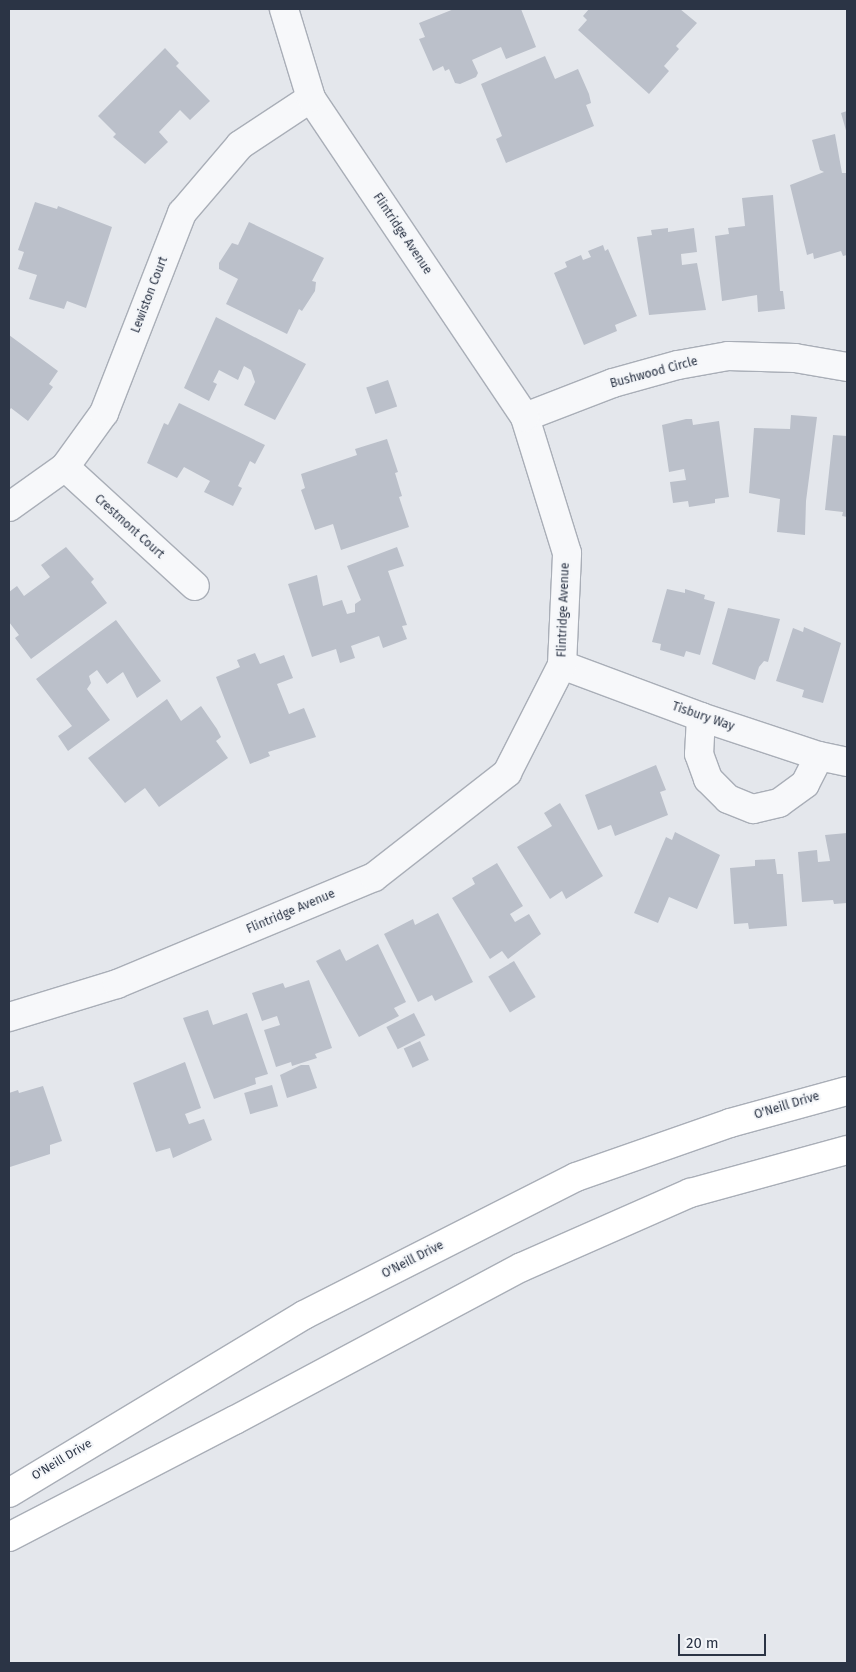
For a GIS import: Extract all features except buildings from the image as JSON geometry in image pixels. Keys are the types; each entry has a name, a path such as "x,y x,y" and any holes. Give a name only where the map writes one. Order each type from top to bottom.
{"main road":[{"name":"O'Neill Drive","path":"9,1493 304,1315 576,1178 730,1123 847,1091"},
{"path":"9,1537 522,1267 690,1192 847,1150"}],"street":[{"name":"Flintridge Avenue","path":"9,1017 117,984 374,877 507,773 562,665 567,553 525,417 311,98 284,9"},
{"name":"Lewiston Court","path":"9,507 64,467 104,414 182,213 240,145 311,98"},
{"name":"Bushwood Circle","path":"525,417 613,383 678,365 728,356 795,358 847,367"},
{"name":"Crestmont Court","path":"64,467 195,586"},
{"name":"Tisbury Way","path":"562,665 701,717 819,756 847,762"},
{"path":"701,717 699,754 708,779 728,800 753,809 779,803 805,784 819,756"}]}
